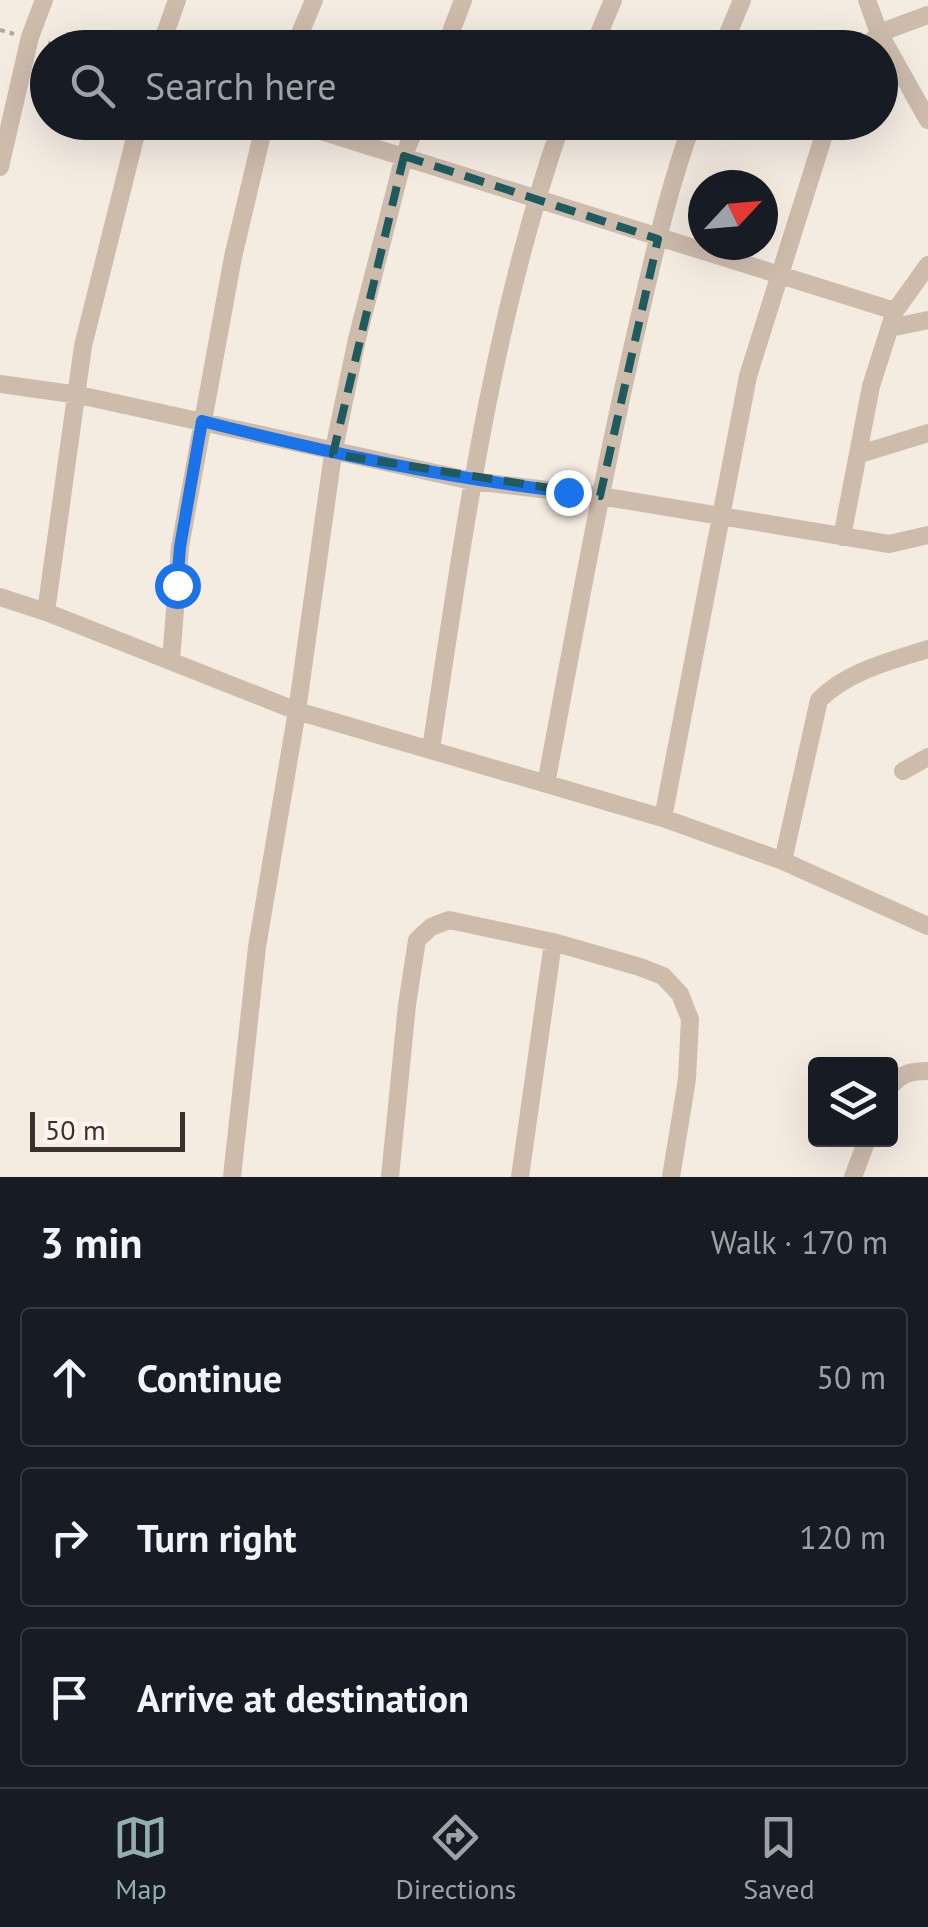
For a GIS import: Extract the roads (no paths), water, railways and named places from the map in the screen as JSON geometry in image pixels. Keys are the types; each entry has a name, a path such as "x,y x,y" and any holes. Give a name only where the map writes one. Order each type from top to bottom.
{"street":[{"path":"33,30 44,0"},
{"path":"166,30 177,0"},
{"path":"302,30 314,0"},
{"path":"452,30 463,0"},
{"path":"600,30 613,0"},
{"path":"730,30 742,0"},
{"path":"867,0 871,30"},
{"path":"894,30 928,15"},
{"path":"0,166 30,37"},
{"path":"898,77 928,120"},
{"path":"46,612 84,346 135,140"},
{"path":"171,660 180,547 233,258 261,140"},
{"path":"351,140 658,239 778,272 893,320 928,320"},
{"path":"232,1177 257,947 297,711 333,454 356,339 410,140"},
{"path":"430,749 472,482 516,274 556,140"},
{"path":"546,784 600,496 658,239 687,140"},
{"path":"664,818 748,376 822,140"},
{"path":"842,538 871,386 893,320 928,265"},
{"path":"0,384 202,421 333,454 472,482 600,496 889,544 928,535"},
{"path":"860,454 928,433"},
{"path":"0,597 297,711 664,818 782,861 928,926"},
{"path":"782,861 819,700 833,686 852,676 928,649"},
{"path":"903,770 928,757"},
{"path":"390,1177 406,1005 418,940 431,927 450,920 640,966 663,976 680,994 690,1019 687,1079 672,1177"},
{"path":"520,1177 552,942"},
{"path":"898,1078 913,1071 928,1071"},
{"path":"854,1177 865,1147"}]}
